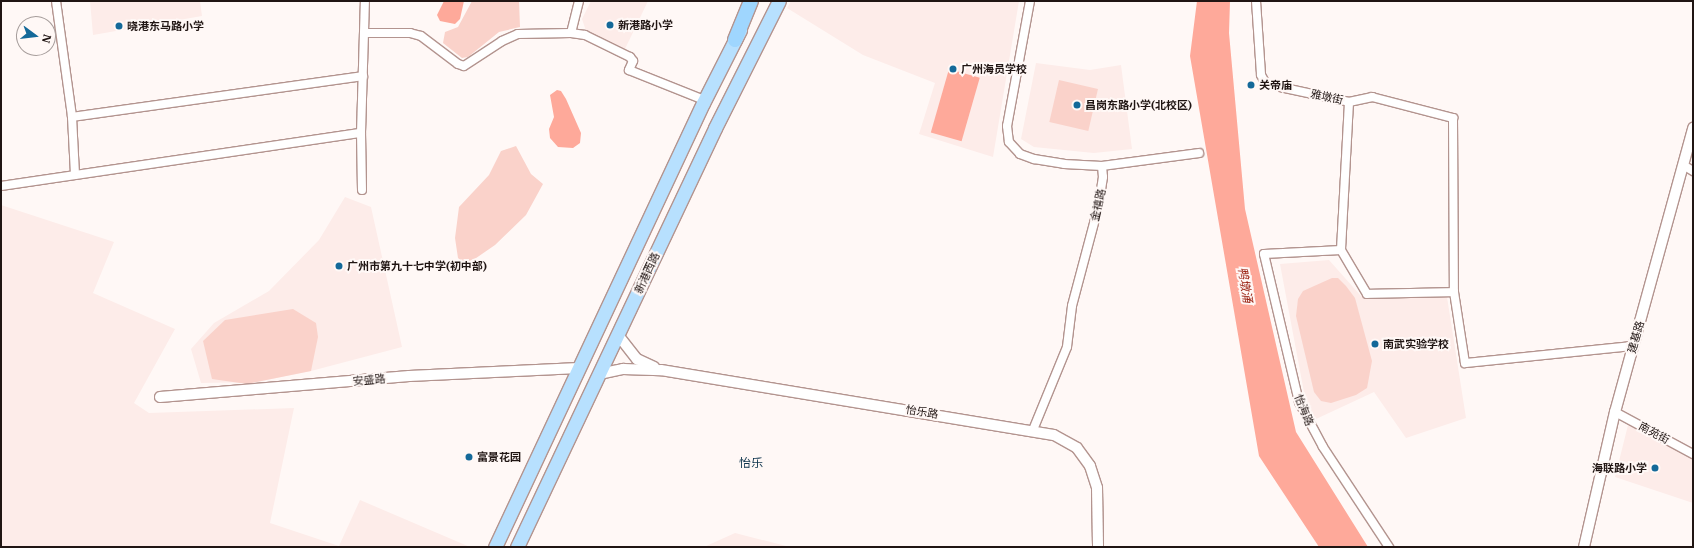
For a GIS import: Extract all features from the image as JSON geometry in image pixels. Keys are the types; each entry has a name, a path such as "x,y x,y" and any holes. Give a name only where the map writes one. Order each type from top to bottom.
{"highway":[{"path":"735,40 751,1"}],"main road":[{"path":"735,40 744,1"},
{"name":"新港西路","path":"495,547 704,100 757,1"},
{"name":"新港西路","path":"517,547 715,128 779,1"}],"street":[{"path":"56,1 72,117 75,175"},
{"path":"362,190 361,132 365,1"},
{"path":"571,33 579,1"},
{"path":"1030,1 1007,126 1009,142 1020,154 1034,159 1064,164 1102,166 1199,153"},
{"name":"雅墩街","path":"1256,1 1261,76 1266,84 1349,102 1341,250"},
{"path":"365,33 410,33 421,36 458,64 464,66 502,40 518,34 571,33 585,35 630,57 633,61 629,70 704,100"},
{"path":"72,117 363,76"},
{"path":"1349,102 1372,97 1453,118 1454,292 1465,363 1633,346"},
{"name":"建基路","path":"1584,547 1615,412 1693,128"},
{"path":"1,186 361,132"},
{"path":"1683,165 1693,171"},
{"name":"金禧路","path":"1033,430 1067,347 1076,286 1102,189 1102,166"},
{"path":"1341,250 1367,294 1454,292"},
{"name":"怡海路","path":"1341,250 1264,254 1299,402 1323,447 1389,547"},
{"path":"618,335 637,359 661,370"},
{"name":"安盛路","path":"160,397 409,376 579,368"},
{"path":"599,374 623,369 661,370"},
{"name":"怡乐路","path":"661,370 1033,430 1065,440 1077,448 1090,466 1097,488 1098,547"},
{"name":"南苑街","path":"1615,412 1693,454"}],"shaded area":[{"name":"晓港东马路小学","path":"90,1 200,1 202,16 93,35"},
{"path":"472,1 519,1 520,27 499,32 468,57 462,58 443,43 445,32 458,27"},
{"name":"新港路小学","path":"591,1 648,1 625,49 586,31 582,19"},
{"name":"广州海员学校","path":"791,1 1019,1 993,157 919,134 935,83 863,55 787,8"},
{"name":"昌岗东路小学(北校区)","path":"1036,63 1090,70 1121,65 1132,149 1094,153 1034,147 1021,139"},
{"path":"1059,80 1098,89 1088,131 1049,122"},
{"path":"516,146 531,174 543,184 526,215 495,245 466,265 458,258 455,238 459,207 489,175 501,151"},
{"name":"广州市第九十七中学(初中部)","path":"345,197 371,207 402,347 311,371 256,382 201,383 191,349 214,323 269,291 319,240"},
{"path":"1,205 114,242 93,293 175,329 134,403 149,413 294,408 270,523 339,546 360,500 470,547 1,547"},
{"name":"南武实验学校","path":"1329,260 1361,296 1447,297 1466,418 1406,438 1374,392 1316,419 1306,403 1280,264"},
{"path":"1332,278 1338,278 1355,298 1372,361 1367,388 1356,395 1331,403 1321,401 1314,392 1296,316 1298,299 1303,291"},
{"path":"293,309 316,323 318,337 311,371 247,384 212,379 203,341 225,320"},
{"name":"海联路小学","path":"1628,425 1693,458 1693,503 1615,477"},
{"path":"735,533 790,547 704,547"}],"water":[{"path":"444,1 464,1 460,19 455,24 440,21 437,15"},
{"name":"鸭墩涌","path":"1197,1 1230,1 1229,33 1245,209 1296,432 1368,547 1319,547 1259,456 1190,56"},
{"path":"949,69 980,78 962,141 931,132"},
{"path":"557,90 561,91 566,99 581,133 580,143 573,148 558,147 550,138 549,129 554,117 550,95"}],"place":[{"name":"新港路小学","path":"610,25"},
{"name":"晓港东马路小学","path":"119,26"},
{"name":"广州海员学校","path":"953,69"},
{"name":"关帝庙","path":"1251,85"},
{"name":"昌岗东路小学(北校区)","path":"1077,105"},
{"name":"广州市第九十七中学(初中部)","path":"339,266"},
{"name":"南武实验学校","path":"1375,344"},
{"name":"富景花园","path":"469,457"},
{"name":"海联路小学","path":"1655,468"}],"district":[{"name":"怡乐","path":"751,463"}]}
